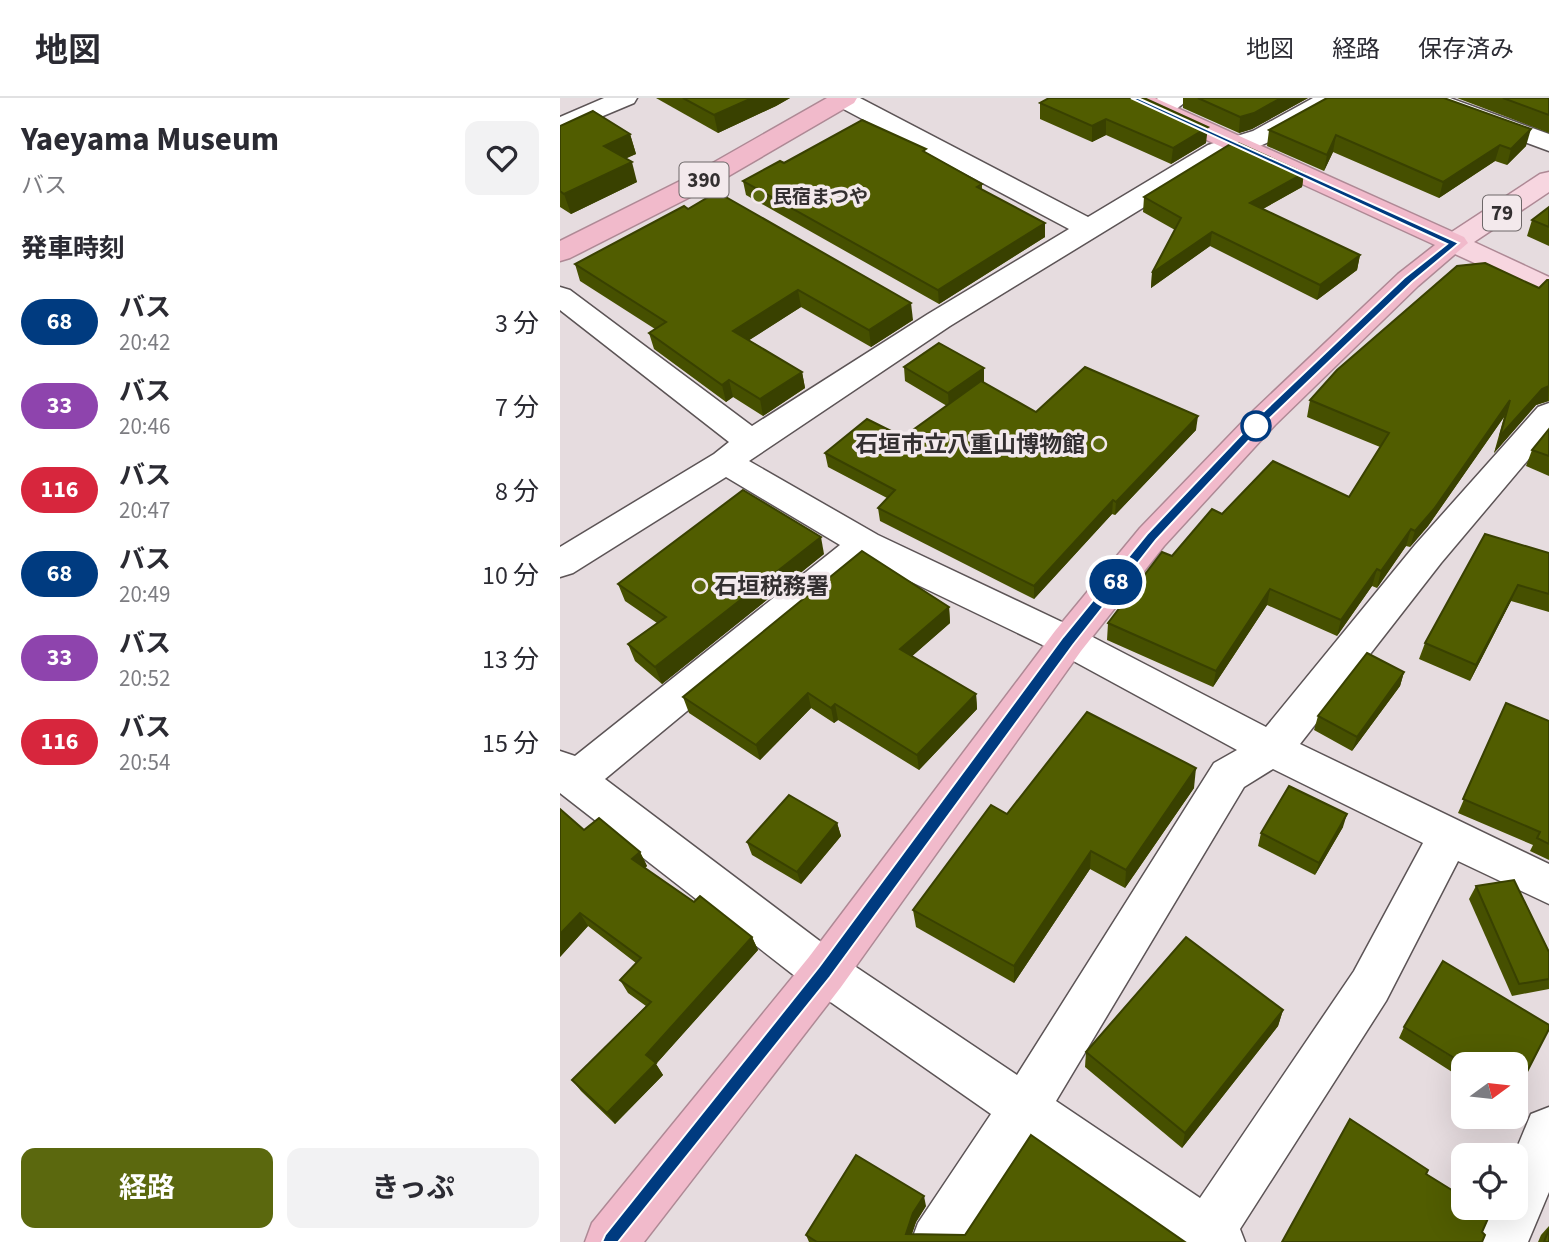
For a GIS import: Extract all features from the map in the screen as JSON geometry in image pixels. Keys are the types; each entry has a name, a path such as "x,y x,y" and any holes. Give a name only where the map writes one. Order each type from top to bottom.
{"highway":[{"name":"390","path":"560,252 711,189 844,98"},
{"path":"611,1242 825,972 1068,641 1152,537 1264,418 1408,280 1454,243 1244,146 1156,101"}],"main road":[{"name":"79","path":"1454,243 1549,180"},
{"path":"1454,243 1549,288"}],"street":[{"path":"560,126 625,98"},
{"path":"844,98 1089,229"},
{"path":"560,564 738,452 927,313 1089,229 1217,151 1244,146 1330,98"},
{"path":"1427,98 1480,120 1549,143"},
{"path":"1480,120 1506,98"},
{"path":"560,296 738,452 865,544 1068,641 1272,748 1549,885"},
{"path":"937,1242 1023,1110 1229,775 1272,748 1428,554 1549,414"},
{"path":"865,544 567,774 825,972 1213,1238 1370,986 1449,835"},
{"path":"1502,1242 1549,1132"}],"building":[{"path":"683,98 752,98 714,115"},
{"path":"1049,98 1144,98 1208,127 1173,148 1106,119 1092,126 1040,103"},
{"path":"1198,98 1281,98 1254,113 1240,117"},
{"path":"1327,98 1444,98 1531,129 1511,149 1500,145 1443,182 1336,135 1327,155 1269,130"},
{"path":"1503,98 1549,98 1549,115"},
{"path":"593,111 630,134 604,146 632,162 564,194 560,191 560,126"},
{"path":"862,120 926,149 923,151 982,184 977,187 1045,223 938,290 743,181 780,161 784,163"},
{"path":"1238,143 1304,173 1250,203 1360,255 1320,285 1212,232 1152,273 1181,218 1144,197 1229,145"},
{"path":"717,192 911,303 869,330 798,290 733,331 802,372 760,399 729,380 722,385 649,333 666,322 575,264 684,206 688,209"},
{"path":"1549,207 1549,227 1532,220"},
{"path":"1485,263 1539,288 1549,280 1549,386 1542,389 1500,436 1510,400 1434,509 1415,531 1411,529 1381,571 1377,569 1341,620 1270,589 1216,671 1108,623 1162,552 1172,556 1212,509 1222,514 1273,461 1349,497 1389,433 1310,400 1337,370 1457,266"},
{"path":"939,343 984,368 948,393 904,367"},
{"path":"1085,367 1198,416 1116,502 1113,500 1034,586 878,508 895,490 825,453 867,419 903,437 981,381 1036,412"},
{"path":"1549,429 1549,456 1532,450"},
{"path":"743,490 821,537 655,667 628,644 666,617 618,584"},
{"path":"1485,534 1549,553 1549,594 1518,585 1476,665 1425,643"},
{"path":"862,551 949,607 900,649 976,694 917,755 835,704 831,708 808,693 756,745 683,697"},
{"path":"1367,653 1404,672 1357,737 1318,716"},
{"path":"1506,703 1549,721 1549,844 1537,838 1540,832 1463,799"},
{"path":"1087,712 1196,768 1126,870 1091,851 1014,966 913,910 991,805 1007,814"},
{"path":"1289,786 1347,814 1319,863 1261,833"},
{"path":"789,795 837,823 797,872 747,842"},
{"path":"560,809 584,830 599,818 640,852 632,859 694,902 700,896 752,937 646,1055 656,1063 607,1113 572,1080 651,1002 620,980 641,958 580,913 560,934"},
{"path":"1514,880 1549,952 1549,979 1519,984 1476,886"},
{"path":"1186,937 1283,1010 1185,1133 1086,1052"},
{"path":"1443,961 1549,1025 1549,1029 1528,1070 1528,1052 1451,1052 1451,1056 1404,1027"},
{"path":"1350,1119 1428,1170 1426,1174 1451,1190 1451,1220 1487,1220 1482,1232 1485,1235 1482,1242 1282,1242"},
{"path":"1031,1135 1185,1242 817,1242 806,1235 856,1155 924,1196 913,1213 906,1234 965,1235"},
{"path":"1549,1229 1549,1242 1544,1242"}],"bus line":[{"name":"68","path":"611,1242 825,972 1068,641 1152,537 1264,418 1408,280 1454,243 1135,98"}],"place":[{"name":"民宿まつや","path":"759,196"},
{"name":"石垣市立八重山博物館","path":"1099,444"},
{"name":"石垣税務署","path":"700,586"}]}
